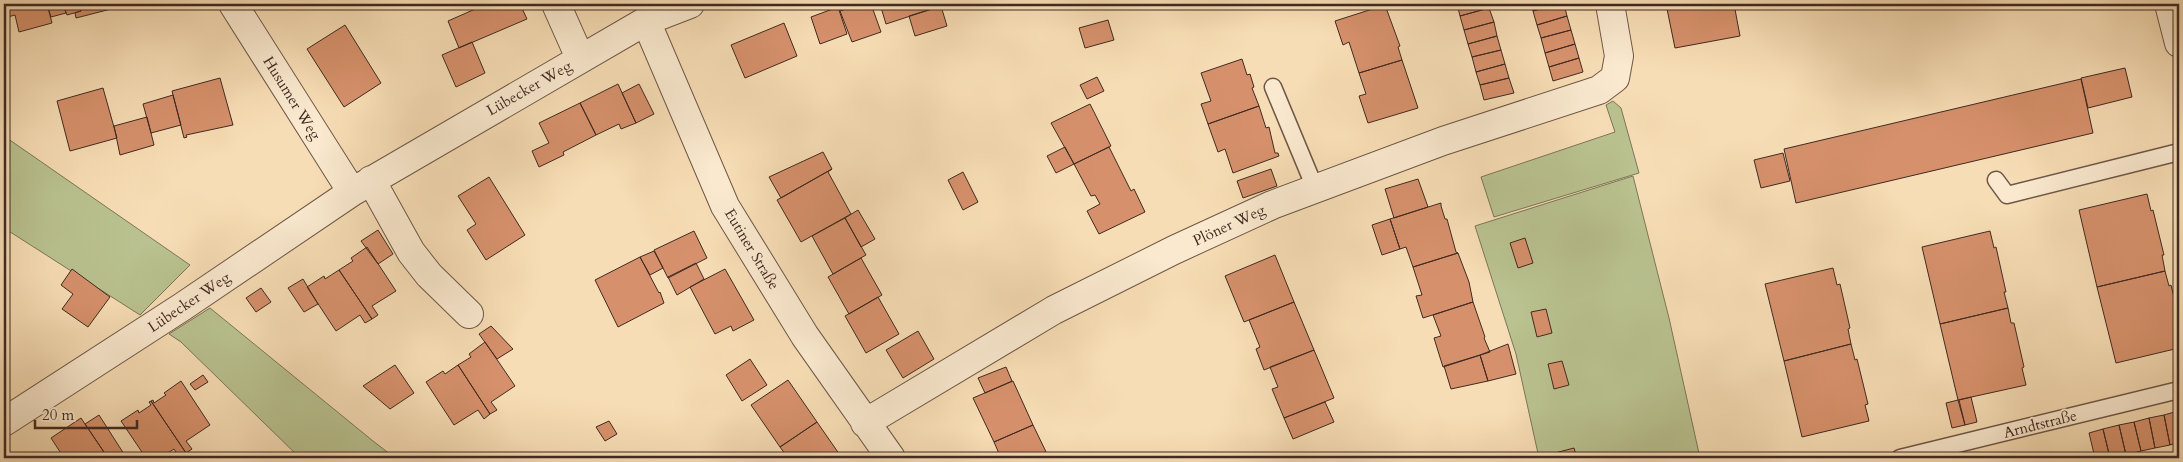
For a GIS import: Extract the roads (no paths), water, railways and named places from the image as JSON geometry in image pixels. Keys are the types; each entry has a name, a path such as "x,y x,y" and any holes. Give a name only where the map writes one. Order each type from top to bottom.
{"street":[{"name":"Husumer Weg","path":"233,4 362,186"},
{"path":"556,4 580,58"},
{"name":"Lübecker Weg","path":"4,422 182,307 362,186 646,21 690,4"},
{"name":"Plöner Weg","path":"865,423 1054,310 1174,250 1315,188 1443,141 1599,90 1615,78 1619,56 1610,4"},
{"path":"2169,4 2179,43"},
{"name":"Eutiner Straße","path":"646,21 725,206 805,336 891,458"},
{"path":"362,186 429,275 469,314"}],"lane":[{"path":"1272,86 1315,188"},
{"path":"1996,180 2007,195 2179,152"},
{"name":"Arndtstraße","path":"1900,458 2179,390"}]}
